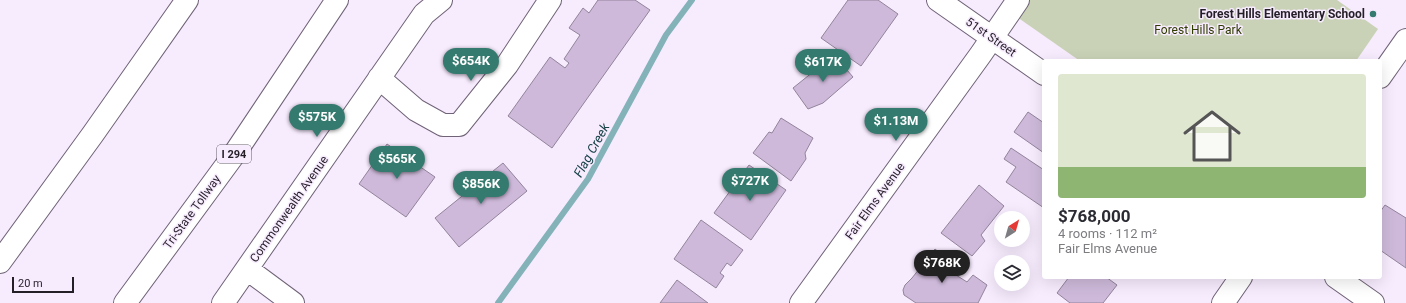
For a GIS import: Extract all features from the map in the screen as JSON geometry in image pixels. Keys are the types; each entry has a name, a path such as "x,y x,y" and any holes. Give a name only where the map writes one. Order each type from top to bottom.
{"main road":[{"path":"0,262 93,134 187,0"},
{"name":"Tri-State Tollway","path":"125,303 233,156 337,0"},
{"name":"Commonwealth Avenue","path":"223,303 424,14 441,0"},
{"path":"379,78 416,110 443,125 459,125 507,65 550,0"},
{"name":"51st Street","path":"938,0 1042,73"},
{"name":"Fair Elms Avenue","path":"801,303 1018,0"},
{"path":"1382,74 1406,40"},
{"path":"247,269 293,303"},
{"path":"1223,303 1240,279"},
{"path":"1339,279 1374,303"}],"green space":[{"name":"Forest Hills Park","path":"1029,0 1337,0 1378,29 1357,59 1077,59 1017,17"}],"building":[{"path":"598,0 635,0 650,10 552,148 508,116 550,57 565,68 569,63 564,59 580,35 569,28 583,8 589,13"},
{"path":"848,0 878,0 898,14 861,66 821,38"},
{"path":"834,55 853,77 823,103 808,109 793,88"},
{"path":"1028,112 1042,122 1042,152 1014,132"},
{"path":"781,118 813,138 805,153 806,159 791,181 753,153 769,132 772,133"},
{"path":"387,144 435,177 406,217 359,184"},
{"path":"1011,148 1042,169 1042,207 1006,182 1016,167 1004,159"},
{"path":"503,163 527,191 459,247 435,218"},
{"path":"749,165 786,190 751,240 714,213"},
{"path":"979,185 1004,206 1000,211 994,211 994,219 981,235 985,241 972,256 941,233"},
{"path":"1385,205 1406,218 1406,268 1382,251 1382,209"},
{"path":"701,220 743,250 731,266 727,263 720,273 724,276 716,288 674,259"},
{"path":"935,249 950,261 945,268 967,282 973,275 987,285 978,303 916,303 904,295 903,290 905,285"},
{"path":"1068,279 1109,279 1117,285 1103,303 1070,303 1057,293"},
{"path":"677,280 708,303 660,303"}],"waterway":[{"name":"Flag Creek","path":"498,303 588,179 666,35 692,0"}],"place":[{"name":"Forest Hills Elementary School","path":"1373,14"}]}
